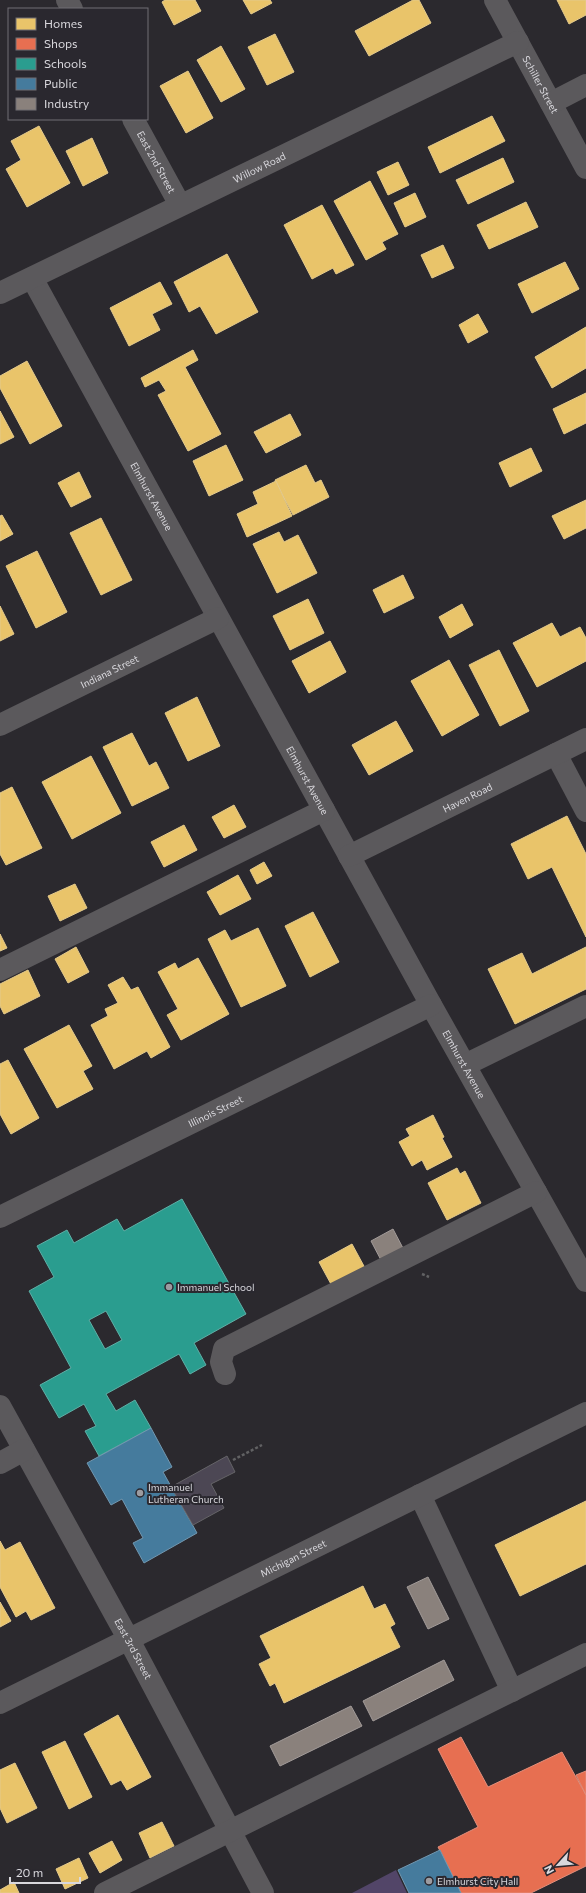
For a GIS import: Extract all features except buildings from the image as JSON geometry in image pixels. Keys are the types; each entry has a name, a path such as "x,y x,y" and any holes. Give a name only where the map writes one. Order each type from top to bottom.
{"street":[{"name":"Schiller Street","path":"495,0 586,168"},
{"name":"Willow Road","path":"0,293 518,42"},
{"path":"551,103 586,85"},
{"name":"East 2nd Street","path":"133,120 180,205"},
{"name":"Elmhurst Avenue","path":"32,278 431,1005 586,1281"},
{"name":"Indiana Street","path":"0,725 218,618"},
{"name":"Haven Road","path":"349,856 586,739"},
{"path":"556,754 586,811"},
{"path":"0,970 324,810"},
{"name":"Illinois Street","path":"0,1218 431,1005"},
{"path":"465,1065 586,1006"},
{"path":"224,1374 221,1362 224,1349 276,1321 536,1192"},
{"name":"East 3rd Street","path":"0,1406 129,1640 263,1893"},
{"name":"Michigan Street","path":"0,1703 586,1413"},
{"path":"0,1463 24,1450"},
{"path":"420,1495 512,1691"},
{"path":"115,1891 230,1831 586,1654"}],"path":[{"path":"233,1460 262,1445"}],"shaded area":[{"path":"396,1870 407,1893 352,1893"}],"place":[{"name":"Immanuel School","path":"169,1287"},
{"name":"Immanuel Lutheran Church","path":"140,1493"},
{"name":"Elmhurst City Hall","path":"429,1881"}]}
